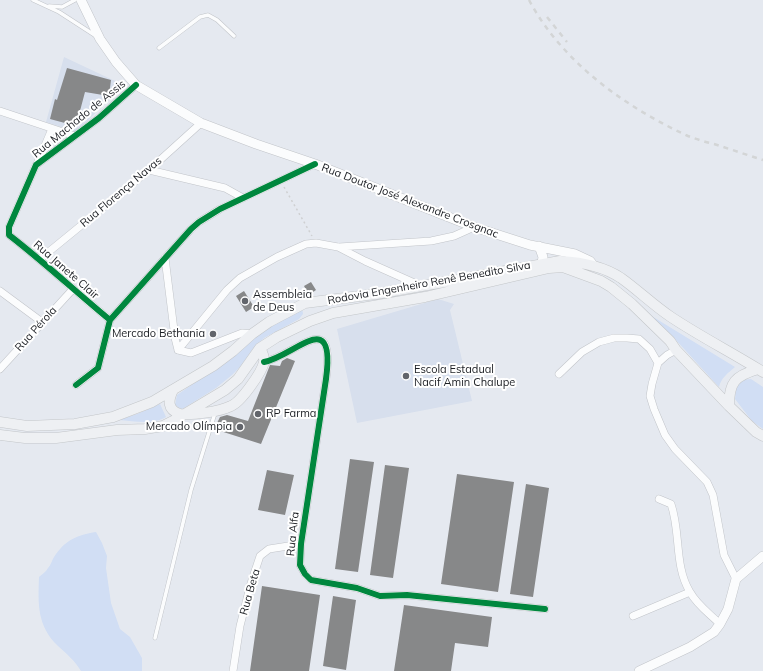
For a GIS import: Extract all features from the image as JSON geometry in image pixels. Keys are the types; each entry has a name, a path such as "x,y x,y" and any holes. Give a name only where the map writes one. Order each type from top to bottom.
{"main road":[{"name":"Rua Doutor José Alexandre Crosgnac","path":"81,0 100,39 116,62 136,85 201,123 315,164 474,227 520,242 575,254 590,261 593,265"},
{"path":"539,246 543,257 542,263"},
{"name":"Rodovia Engenheiro Renê Benedito Silva","path":"0,422 27,426 75,424 113,417 152,402 213,366 233,352 252,334 269,322 305,303 376,294 542,263 560,261 572,261 593,265 621,278 670,317 760,371"},
{"name":"Rodovia Engenheiro Renê Benedito Silva","path":"0,435 25,438 56,438 163,426 212,399 225,390 238,379 260,348 277,337 310,321 333,313 425,298 549,268 563,267 601,281 632,304 670,341 676,350 729,406 756,432 763,436"},
{"path":"305,303 310,312 310,321"},
{"path":"173,390 169,402 171,409 175,412 184,414 216,411 231,406 236,403 257,376 264,362 264,357 260,348"},
{"path":"245,392 247,366"},
{"path":"729,406 730,389 738,377 745,373 760,371"},
{"path":"639,671 704,639 714,632 728,609 736,578 763,556"}],"street":[{"name":"Rua Machado de Assis","path":"8,235 36,165 99,118 136,85"},
{"path":"0,111 75,136"},
{"name":"Rua Florença Navas","path":"40,259 149,170 201,123"},
{"path":"36,165 52,129"},
{"path":"76,385 98,368 110,320 198,222 210,214 315,164"},
{"path":"149,170 225,188 243,198"},
{"path":"178,350 235,282 277,257 306,244 316,243 338,247 431,241 454,236 474,227"},
{"name":"Rua Janete Clair","path":"8,235 40,259 110,320"},
{"path":"338,247 421,286"},
{"path":"165,258 175,338 178,350"},
{"name":"Rua Pérola","path":"0,369 73,289"},
{"path":"0,291 42,322"},
{"path":"178,350 191,353 242,333 252,334"},
{"name":"Rua Alfa","path":"264,362 274,359 307,340 315,338 324,343 328,354 326,378 301,544 300,565 305,574 311,580 357,588 380,596 408,595 545,609"},
{"path":"559,374 582,352 599,342 614,338 639,339 650,348 658,363"},
{"path":"676,350 667,355 658,363 650,396 665,435 675,449 707,482 712,495 724,555 731,572 736,578"},
{"path":"659,499 671,504 675,520 679,560 690,592 699,604 720,624"},
{"name":"Rua Beta","path":"233,671 240,626 251,583 260,556 269,549 301,544"},
{"path":"633,616 690,592"}],"lane":[{"path":"33,0 48,6 100,39"},
{"path":"48,6 62,7 75,0"},
{"path":"159,48 200,17 208,15 218,20 234,36"},
{"path":"155,638 191,490 216,411"}],"path":[{"path":"280,180 316,243"}],"shaded area":[{"path":"64,57 115,81 118,84 118,91 76,132 46,122"},
{"name":"Escola Estadual Nacif Amin Chalupe","path":"438,299 454,304 450,310 472,401 357,423 337,329"},
{"path":"302,308 303,314 299,319 264,338 252,350 241,366 216,388 184,408 181,409 175,405 177,395 239,352 273,322"},
{"path":"650,315 735,367 723,378 719,387 674,338"},
{"path":"751,379 763,387 763,429 752,421 735,399 736,387 742,380"},
{"path":"160,404 166,417 156,421 144,422 119,420 137,414"},
{"path":"96,532 107,556 106,568 111,603 120,629 130,637 142,658 142,671 81,671 73,660 51,638 42,622 39,605 39,577 46,571 58,551 67,542 77,537"}],"building":[{"path":"67,68 111,80 109,96 85,92 76,126 50,119 55,99 57,100"},
{"path":"311,282 316,290 309,295 304,286"},
{"name":"Assembleia de Deus","path":"244,291 254,307 246,312 236,296"},
{"path":"287,358 295,361 261,444 214,429 220,417 227,415 248,421 270,365 280,366 282,361"},
{"path":"350,459 374,462 358,572 335,569"},
{"path":"385,465 409,468 393,578 370,575"},
{"path":"267,470 294,475 285,515 258,510"},
{"path":"457,474 514,482 498,592 441,584"},
{"path":"526,484 549,488 533,597 510,594"},
{"path":"262,586 320,595 309,671 250,671"},
{"path":"333,596 356,600 346,670 323,666"},
{"path":"404,605 492,617 488,647 455,643 451,671 394,671"}],"railway":[{"path":"529,0 543,22 577,63 619,97 641,111 688,136 763,160"},
{"path":"547,17 567,42"}],"cycle path":[{"path":"110,320 9,235 9,227 36,165 99,118 136,85"},
{"path":"76,385 98,368 110,320 191,229 199,222 220,209 315,164"},
{"path":"264,362 276,358 310,340 319,340 325,344 327,357 326,379 301,544 300,565 305,574 311,580 357,588 380,596 407,595 545,609"}],"place":[{"name":"Assembleia de Deus","path":"245,301"},
{"name":"Mercado Bethania","path":"213,334"},
{"name":"Escola Estadual Nacif Amin Chalupe","path":"406,376"},
{"name":"RP Farma","path":"258,414"},
{"name":"Mercado Olímpia","path":"240,427"}]}
